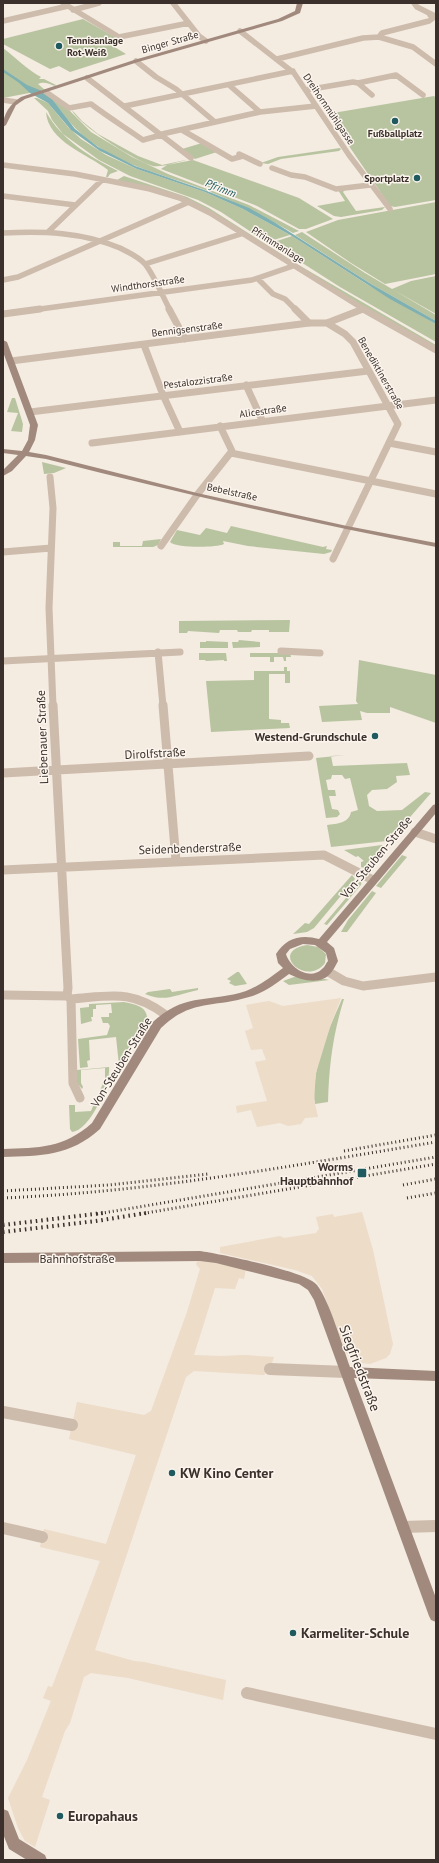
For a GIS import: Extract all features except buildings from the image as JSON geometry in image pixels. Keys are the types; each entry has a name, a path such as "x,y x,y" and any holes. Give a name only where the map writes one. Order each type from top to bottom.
{"street":[{"path":"73,10 99,3"},
{"path":"173,3 199,36 206,41"},
{"name":"Binger Straße","path":"16,102 136,61 240,32 292,15 300,10 300,3"},
{"path":"414,3 417,7 430,15 436,16"},
{"path":"3,21 66,5 119,37 189,23"},
{"path":"3,15 10,20"},
{"path":"379,37 382,33 431,20 433,18 430,15"},
{"name":"Dreihornmühlgasse","path":"240,32 293,71 370,185 390,209"},
{"path":"277,59 363,38 379,37 413,47 436,64"},
{"path":"136,61 156,77 183,94 215,122"},
{"path":"125,106 293,71"},
{"path":"306,90 346,82 358,83 396,76 422,95"},
{"path":"87,78 191,158"},
{"path":"358,83 372,95"},
{"path":"229,85 260,112"},
{"path":"46,92 69,108 91,104 119,125 126,126 143,140 260,112 316,106"},
{"path":"3,100 16,102 3,125"},
{"path":"182,130 232,159 243,156 260,164"},
{"name":"Pfrimmanlage","path":"3,165 102,180 158,191 189,202 210,213 241,234 363,309 436,350"},
{"path":"272,168 291,175 304,177 331,188 340,189 370,185"},
{"path":"48,232 102,180"},
{"path":"3,196 75,205"},
{"path":"3,280 18,277 189,202"},
{"path":"3,232 48,232 80,235 100,240 129,252 144,264 185,339"},
{"path":"144,264 241,234"},
{"name":"Windthorststraße","path":"3,314 258,279 293,266"},
{"path":"258,279 273,294 285,299 309,323"},
{"name":"Bennigsenstraße","path":"11,361 309,323 326,323 363,309"},
{"name":"Benediktinerstraße","path":"326,323 348,336 398,424 333,559"},
{"path":"3,342 34,425 34,434 24,453 17,463 3,474"},
{"path":"144,345 163,396 180,432"},
{"name":"Pestalozzistraße","path":"30,412 368,371"},
{"path":"246,385 262,420"},
{"name":"Alicestraße","path":"92,442 180,432 262,420 436,400"},
{"path":"161,546 197,495 232,451 220,426"},
{"path":"389,443 436,452"},
{"name":"Bebelstraße","path":"3,451 24,453 71,463 197,495 347,528 436,545"},
{"path":"231,453 436,494"},
{"name":"Liebenauer Straße","path":"50,477 53,508 49,608 50,658 73,1084 80,1098"},
{"path":"3,552 51,548"},
{"path":"281,651 320,653"},
{"path":"158,652 176,860"},
{"path":"3,661 180,652"},
{"name":"Dirolfstraße","path":"3,773 309,756"},
{"name":"Von-Steuben-Straße","path":"321,943 436,807"},
{"path":"414,832 436,839"},
{"name":"Seidenbenderstraße","path":"3,870 176,860 324,855 373,880"},
{"path":"302,940 321,943 328,948 332,954 332,965 327,971 320,975 301,976 288,970 282,957 284,951 290,945 302,940"},
{"name":"Von-Steuben-Straße","path":"3,1154 49,1151 69,1146 84,1137 96,1126 158,1025 166,1015 185,1005 249,994 288,970"},
{"path":"327,971 344,981 363,986 436,977"},
{"path":"3,995 69,998 116,996 130,997 145,1002 166,1015"},
{"name":"Siegfriedstraße","path":"151,1257 193,1256 216,1258 302,1280 312,1287 319,1299 379,1458 436,1616"},
{"name":"Bahnhofstraße","path":"3,1258 151,1257"},
{"path":"270,1369 436,1376"},
{"path":"3,1412 72,1425"},
{"path":"403,1527 436,1526"},
{"path":"3,1528 42,1537"},
{"path":"247,1693 436,1734"},
{"path":"3,1816 14,1844 40,1860"}],"green space":[{"name":"Tennisanlage Rot-Weiß","path":"83,19 120,40 108,43 126,54 70,72 59,66 50,69 3,44 3,39"},
{"path":"3,48 41,77 39,79 44,79 56,85 40,83 38,84 45,90 3,98"},
{"path":"434,96 436,98 436,200 395,207 390,206 327,114"},
{"path":"34,98 48,103 68,127 81,139 106,155 137,169 205,192 243,209 290,235 270,241 263,240 221,212 198,200 130,176 99,160 63,134 52,120 48,111"},
{"path":"52,99 70,111 91,132 132,157 168,174 249,205 299,231 293,233 252,210 208,191 128,163 109,154 76,129"},
{"path":"72,110 82,121 98,134 138,156 162,165 190,159 161,166 153,166 145,163 108,142 96,133 76,116"},
{"path":"46,112 68,139 87,154 118,171 106,177 108,170 61,139 48,122"},
{"path":"202,143 217,152 195,159 182,149"},
{"path":"341,149 339,151 281,159 268,164 261,163 278,157"},
{"path":"193,160 299,198 333,219 306,229 299,229 257,206 161,169 167,165"},
{"path":"124,176 187,197 209,208 297,264 436,345 436,348 365,308 207,209 107,178 117,180"},
{"path":"338,190 345,190 343,192 356,211 385,207 382,210 341,217 334,216 317,206 345,201"},
{"path":"436,202 436,274 385,284 306,232 338,220"},
{"path":"302,232 365,273 436,315 436,321 371,284 295,235"},
{"path":"292,236 368,285 436,324 436,342 340,287 271,243"},
{"path":"436,276 436,314 392,289 411,281"},
{"path":"12,398 15,398 23,424 22,432 11,431 18,413 7,412"},
{"path":"42,462 66,468 54,473 44,474"},
{"path":"231,526 323,547 327,546 326,549 332,550 331,552 324,554 248,546 223,541 224,544 205,547 180,545 170,542 177,530 200,535 206,528 227,533"},
{"path":"161,539 158,545 153,547 113,547 113,542 120,542 120,546 142,546 143,541"},
{"path":"290,620 289,632 252,630 251,632 238,632 237,630 220,630 219,633 188,631 187,633 179,633 179,621"},
{"path":"239,640 260,642 260,647 233,648 232,642 238,642"},
{"path":"200,642 228,642 228,648 200,648"},
{"path":"199,653 226,653 227,661 199,660"},
{"path":"250,653 290,653 291,657 286,657 286,661 284,661 283,657 274,657 274,662 270,662 270,657 250,657"},
{"path":"359,660 436,675 436,723 390,707 390,713 367,713 360,711 362,720 322,722 319,706 358,704 356,701"},
{"path":"284,667 287,667 287,671 290,671 290,683 285,683 285,674 269,674 269,719 281,720 281,723 289,723 290,728 211,732 206,681 254,680 254,671 284,671"},
{"path":"331,756 333,766 407,763 410,775 396,776 397,782 387,789 372,790 367,795 369,806 377,811 402,810 425,792 431,793 391,839 387,841 331,847 327,825 345,821 350,816 351,812 358,810 350,778 345,779 342,775 332,775 331,779 326,780 328,790 335,790 336,796 329,796 332,809 338,810 340,814 337,817 326,818 316,758"},
{"path":"382,845 383,847 364,868 361,867 361,862 364,861 358,856 356,857 344,850"},
{"path":"402,855 407,857 381,888 376,886"},
{"path":"352,875 355,879 314,928 307,932 293,934 305,923 309,924"},
{"path":"362,879 361,885 327,925 324,924"},
{"path":"372,891 376,893 347,932 341,932 348,920"},
{"path":"307,945 318,947 326,954 325,963 317,970 309,972 294,966 291,960 291,954 296,949"},
{"path":"239,972 247,984 235,986 229,983 231,981 227,979"},
{"path":"294,977 321,978 329,980 289,985 283,981"},
{"path":"198,988 198,990 165,998 152,997 145,994 148,992 170,989 172,992"},
{"path":"342,999 344,999 332,1050 328,1102 315,1104 314,1091 318,1064 326,1037"},
{"path":"124,1002 142,1008 147,1017 119,1065 116,1037 89,1040 90,1060 87,1061 88,1067 80,1068 78,1039 107,1035 110,1026 108,1023 103,1023 101,1017 109,1017 109,1013 112,1013 111,1004 96,1005 96,1009 93,1009 93,1017 91,1017 92,1021 81,1024 80,1008 89,1007 89,1004"},
{"path":"109,1067 107,1084 98,1105 86,1124 79,1130 72,1132 70,1129 69,1105 75,1105 75,1112 91,1111 105,1079 105,1068 81,1070 82,1089 77,1083 77,1070"}],"shaded area":[{"path":"341,998 331,1024 316,1073 314,1099 318,1117 305,1118 301,1124 288,1126 280,1123 257,1127 251,1110 237,1113 236,1106 267,1101 255,1062 266,1060 262,1049 251,1050 245,1031 253,1028 246,1005 269,1001 283,1006"},
{"path":"362,1212 373,1250 393,1344 390,1354 386,1358 370,1364 360,1363 346,1353 322,1289 312,1276 295,1270 220,1253 220,1247 280,1236 284,1238 316,1233 319,1229 316,1217 333,1214 334,1217"},
{"path":"200,1256 246,1265 244,1279 239,1278 235,1289 215,1288 194,1355 244,1355 274,1357 270,1369 264,1375 194,1371 186,1377 95,1650 134,1661 226,1680 223,1700 128,1678 91,1673 84,1677 70,1723 65,1731 42,1797 50,1800 35,1847 25,1841 18,1828 8,1798 27,1760 51,1701 43,1698 48,1686 52,1687 100,1561 40,1547 44,1529 106,1544 136,1455 69,1439 77,1402 144,1415 151,1411 187,1312 200,1269 196,1264"}],"water":[{"path":"3,69 27,85 42,91 52,99 75,129 98,147 135,166 207,191 249,208 274,222 371,284 436,321 436,324 390,299 292,236 243,209 205,192 137,169 100,151 71,130 48,103 30,93 18,82 3,72"}],"railway":[{"path":"344,1151 436,1135"},
{"path":"3,1198 58,1195 166,1184 274,1169 436,1142"},
{"path":"103,1213 436,1157"},
{"path":"144,1213 436,1164"},
{"path":"3,1191 109,1185 208,1174"},
{"path":"403,1185 436,1179"},
{"path":"407,1198 436,1193"},
{"path":"3,1225 103,1213"},
{"path":"97,1214 103,1213"},
{"path":"3,1232 96,1221 144,1213"},
{"path":"140,1214 144,1213"}],"place":[{"name":"Tennisanlage Rot-Weiß","path":"59,46"},
{"name":"Fußballplatz","path":"395,121"},
{"name":"Sportplatz","path":"417,178"},
{"name":"Westend-Grundschule","path":"375,736"},
{"name":"Worms Hauptbahnhof","path":"362,1173"},
{"name":"KW Kino Center","path":"172,1473"},
{"name":"Karmeliter-Schule","path":"293,1633"},
{"name":"Europahaus","path":"60,1816"}],"water label":[{"name":"Pfrimm","path":"221,188"}]}
